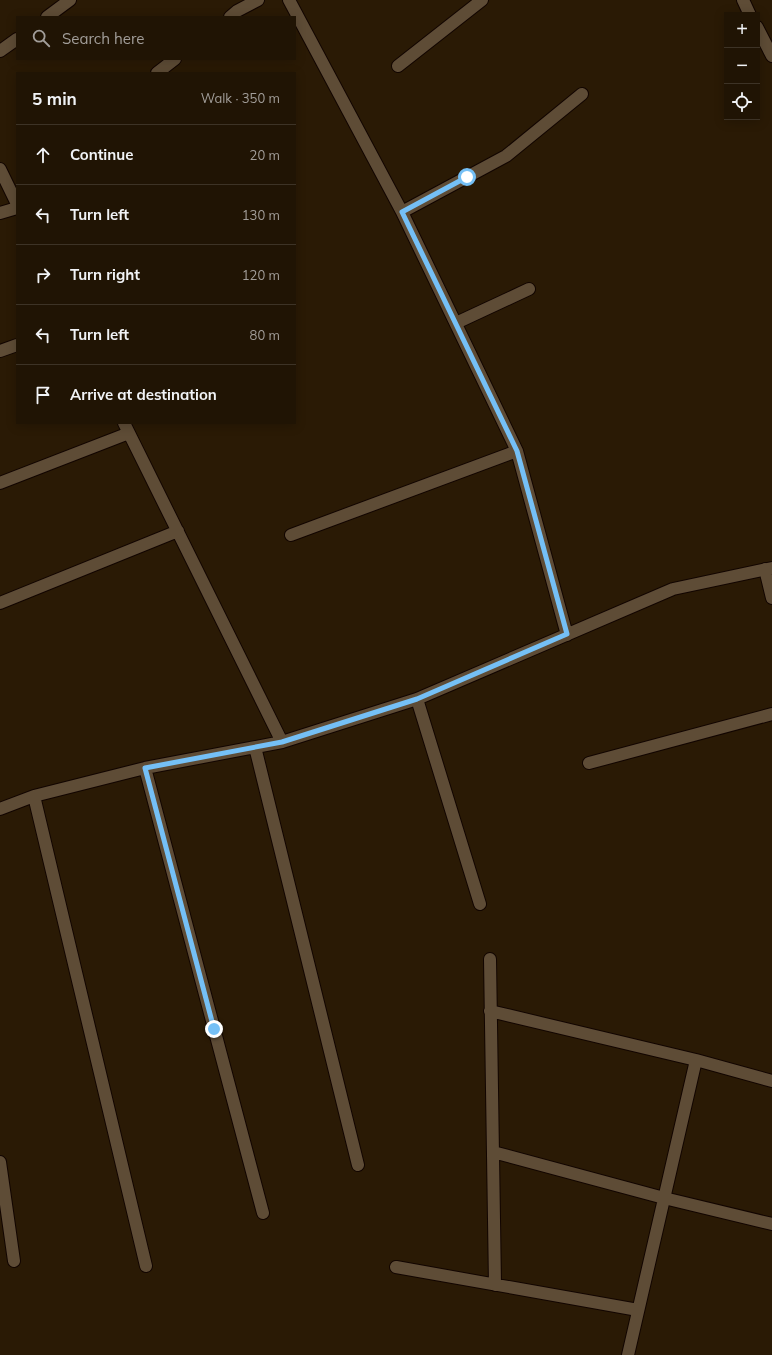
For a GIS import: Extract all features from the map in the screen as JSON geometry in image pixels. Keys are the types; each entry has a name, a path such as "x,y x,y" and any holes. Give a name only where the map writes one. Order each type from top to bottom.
{"street":[{"path":"48,16 70,0"},
{"path":"231,16 258,0"},
{"path":"289,0 402,212 517,451 567,634"},
{"path":"398,66 482,0"},
{"path":"743,0 749,12"},
{"path":"760,34 772,56"},
{"path":"0,51 16,40"},
{"path":"158,72 174,60"},
{"path":"402,212 506,156 582,94"},
{"path":"0,169 12,180 16,199"},
{"path":"0,213 16,208"},
{"path":"456,323 529,289"},
{"path":"0,351 16,345"},
{"path":"0,483 127,428 282,742"},
{"path":"291,535 517,451"},
{"path":"0,603 178,531"},
{"path":"0,809 34,796 145,768 282,742 417,699 673,589 769,569 772,598"},
{"path":"417,699 480,904"},
{"path":"589,763 772,714"},
{"path":"255,747 358,1165"},
{"path":"145,768 263,1213"},
{"path":"34,796 146,1266"},
{"path":"490,959 495,1284"},
{"path":"490,1011 696,1060 772,1082"},
{"path":"628,1355 696,1060"},
{"path":"493,1152 664,1198 772,1224"},
{"path":"0,1162 14,1261"},
{"path":"396,1267 638,1310"}],"route":[{"path":"214,1029 145,768 282,742 417,699 567,634 517,451 402,212 467,177"}]}
